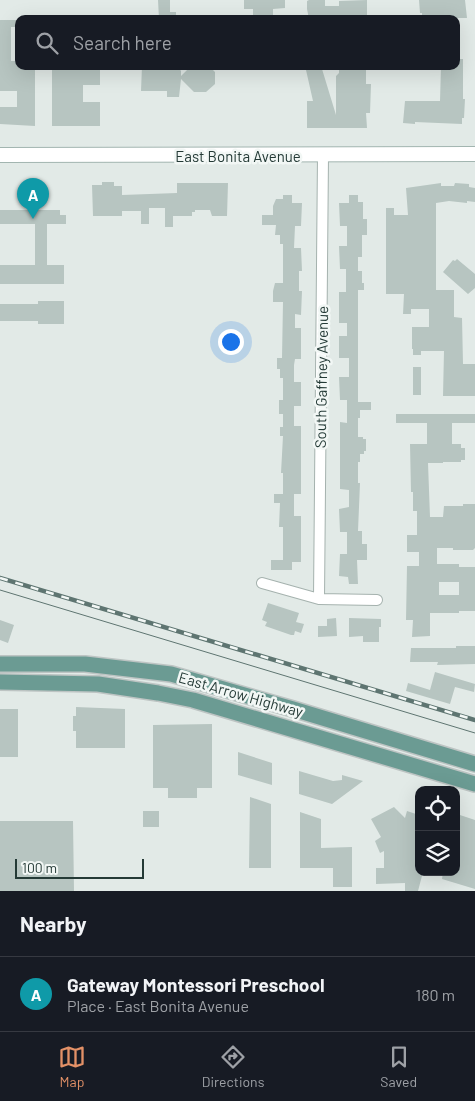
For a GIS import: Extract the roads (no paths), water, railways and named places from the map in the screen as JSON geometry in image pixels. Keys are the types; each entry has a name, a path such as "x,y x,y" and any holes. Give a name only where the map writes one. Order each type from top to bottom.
{"main road":[{"name":"East Bonita Avenue","path":"0,156 475,154"},
{"name":"East Arrow Highway","path":"0,664 85,664 171,674 475,764"},
{"name":"East Arrow Highway","path":"0,682 98,684 185,698 475,784"}],"street":[{"name":"South Gaffney Avenue","path":"318,599 323,155"},
{"path":"262,583 318,599 377,600"}],"tram line":[{"path":"0,590 475,733"}],"railway":[{"path":"0,578 475,720"}],"place":[{"name":"Gateway Montessori Preschool","path":"33,219"}]}
